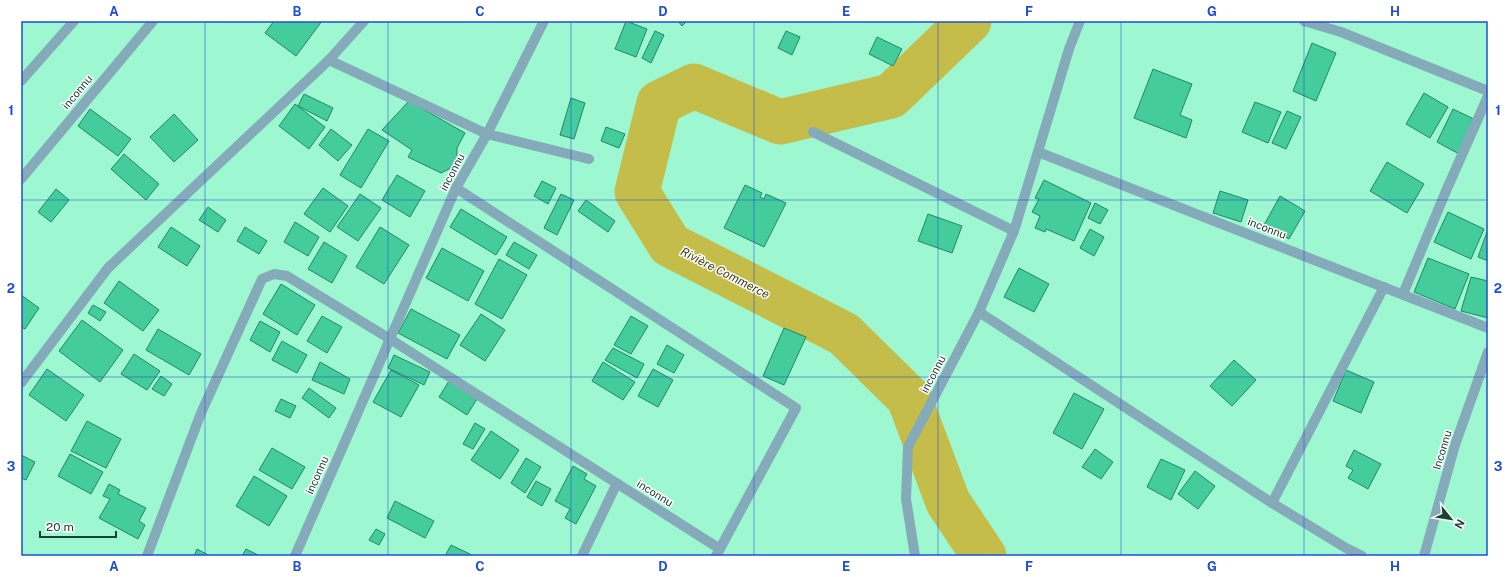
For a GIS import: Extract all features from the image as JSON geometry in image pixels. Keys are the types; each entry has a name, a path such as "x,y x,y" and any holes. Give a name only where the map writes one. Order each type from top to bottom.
{"street":[{"path":"21,81 74,21"},
{"name":"inconnu","path":"21,179 153,21"},
{"path":"21,383 108,268 329,60 364,21"},
{"name":"inconnu","path":"295,556 456,188 487,134 544,21"},
{"name":"inconnu","path":"914,556 906,499 908,447 979,312 1014,231 1069,50 1080,21"},
{"path":"1304,21 1341,32 1488,90"},
{"path":"329,60 487,134 589,159"},
{"path":"1402,294 1488,96"},
{"path":"813,132 1014,231"},
{"name":"inconnu","path":"1038,152 1488,328"},
{"path":"456,188 796,408 718,552"},
{"path":"147,556 201,413 262,280 274,274 287,276 390,338"},
{"path":"1272,503 1384,287"},
{"path":"979,312 1272,503 1346,548 1362,556"},
{"name":"inconnu","path":"390,338 617,483 718,552"},
{"name":"Inconnu","path":"1424,556 1455,445 1488,352"},
{"path":"582,556 617,483"}],"building":[{"path":"274,21 322,21 296,56 265,33"},
{"path":"626,21 647,29 636,57 615,49"},
{"path":"678,21 687,21 682,26"},
{"path":"655,31 664,35 651,63 642,58"},
{"path":"786,31 800,37 792,55 778,48"},
{"path":"877,37 902,49 893,66 869,54"},
{"path":"1312,43 1336,53 1316,101 1293,91"},
{"path":"1153,69 1192,84 1180,115 1192,120 1186,138 1134,118"},
{"path":"1424,93 1448,107 1430,138 1406,124"},
{"path":"304,94 333,108 327,121 298,106"},
{"path":"571,98 585,103 574,139 560,135"},
{"path":"409,101 465,133 457,148 457,165 441,173 408,157 412,150 382,130"},
{"path":"1255,102 1281,112 1268,143 1242,132"},
{"path":"295,104 325,127 309,149 279,126"},
{"path":"90,109 131,139 118,156 78,126"},
{"path":"1453,109 1478,121 1461,155 1437,142"},
{"path":"1287,111 1301,117 1286,149 1272,143"},
{"path":"174,114 198,140 174,162 150,137"},
{"path":"606,127 625,134 619,148 601,141"},
{"path":"331,129 352,145 338,161 319,145"},
{"path":"368,129 389,141 361,188 340,175"},
{"path":"124,154 159,184 146,200 111,169"},
{"path":"1387,162 1424,184 1407,213 1370,191"},
{"path":"397,175 425,191 410,217 382,200"},
{"path":"1044,180 1091,203 1074,241 1046,229 1045,232 1035,228 1040,216 1032,212 1039,199 1035,198"},
{"path":"542,181 556,188 548,204 534,196"},
{"path":"745,185 762,193 760,197 764,199 766,194 786,203 764,247 724,228"},
{"path":"323,188 348,206 330,232 304,214"},
{"path":"56,189 69,200 51,222 38,212"},
{"path":"1220,191 1248,200 1241,222 1213,213"},
{"path":"360,194 381,208 358,241 337,227"},
{"path":"561,194 574,200 557,235 544,228"},
{"path":"1280,196 1305,211 1289,239 1264,225"},
{"path":"586,200 615,221 608,232 578,211"},
{"path":"1095,203 1108,210 1100,224 1088,218"},
{"path":"208,207 226,220 218,232 199,220"},
{"path":"461,209 507,237 496,255 450,227"},
{"path":"1448,212 1484,229 1471,259 1434,242"},
{"path":"928,214 962,226 952,253 918,241"},
{"path":"295,222 319,237 308,256 284,242"},
{"path":"171,227 200,246 187,266 158,247"},
{"path":"245,227 267,241 259,254 237,241"},
{"path":"380,227 409,245 384,284 356,267"},
{"path":"1090,229 1104,237 1094,256 1080,248"},
{"path":"1488,229 1488,261 1478,257"},
{"path":"324,242 347,256 332,283 308,269"},
{"path":"514,242 537,255 529,269 506,255"},
{"path":"442,248 484,271 468,301 426,278"},
{"path":"1428,258 1469,274 1455,309 1414,292"},
{"path":"499,259 527,275 502,319 475,304"},
{"path":"1019,268 1049,284 1034,312 1004,297"},
{"path":"1471,277 1488,281 1488,318 1461,311"},
{"path":"119,281 159,310 143,331 104,303"},
{"path":"281,284 315,305 297,335 263,314"},
{"path":"21,295 39,308 25,329 21,327"},
{"path":"93,305 106,312 100,321 88,313"},
{"path":"411,309 460,335 447,359 398,333"},
{"path":"481,314 505,330 485,361 460,345"},
{"path":"322,316 342,327 327,353 307,341"},
{"path":"631,316 648,326 631,354 614,345"},
{"path":"82,320 123,350 100,382 59,351"},
{"path":"260,321 280,332 270,352 250,340"},
{"path":"784,328 806,337 784,385 763,376"},
{"path":"158,329 201,354 189,375 146,350"},
{"path":"282,341 307,355 297,373 272,360"},
{"path":"667,345 684,355 674,373 657,364"},
{"path":"613,348 644,364 637,378 605,360"},
{"path":"134,354 160,371 147,390 121,374"},
{"path":"394,355 430,372 424,385 388,368"},
{"path":"1234,360 1256,380 1232,406 1210,386"},
{"path":"320,362 350,379 344,394 312,380"},
{"path":"603,362 635,382 623,400 592,381"},
{"path":"47,369 84,395 66,421 29,395"},
{"path":"653,369 673,380 658,407 638,396"},
{"path":"391,370 419,385 401,417 373,402"},
{"path":"1346,370 1374,382 1361,413 1333,401"},
{"path":"161,376 172,384 164,396 152,389"},
{"path":"449,381 477,399 467,415 439,397"},
{"path":"309,388 336,408 329,418 302,398"},
{"path":"1074,393 1104,409 1082,449 1053,433"},
{"path":"281,399 296,406 290,418 275,411"},
{"path":"87,421 121,439 106,468 71,451"},
{"path":"475,423 485,429 473,449 463,444"},
{"path":"491,431 519,450 500,479 471,460"},
{"path":"272,448 305,467 292,489 259,470"},
{"path":"1095,449 1113,462 1101,479 1082,467"},
{"path":"1354,450 1381,464 1368,489 1348,478 1353,470 1346,466"},
{"path":"70,454 103,472 91,494 58,476"},
{"path":"21,455 35,462 26,480 21,478"},
{"path":"526,458 541,467 525,493 511,483"},
{"path":"1161,459 1185,470 1171,500 1147,487"},
{"path":"573,466 587,474 584,479 596,486 576,524 565,518 570,509 555,501"},
{"path":"1195,471 1215,486 1198,509 1178,494"},
{"path":"254,476 287,496 269,526 236,506"},
{"path":"536,481 551,489 542,506 527,497"},
{"path":"109,484 120,490 118,494 146,508 139,521 145,525 138,539 99,518 110,499 103,496"},
{"path":"395,501 434,521 425,538 387,518"},
{"path":"376,529 385,534 379,545 369,540"},
{"path":"451,545 474,556 445,556"},
{"path":"197,549 210,556 194,556"},
{"path":"246,549 260,556 242,556"}],"waterway":[{"name":"Rivière Commerce","path":"969,21 891,96 780,122 694,86 659,103 637,192 670,245 844,334 909,398 948,502 984,556"}]}
